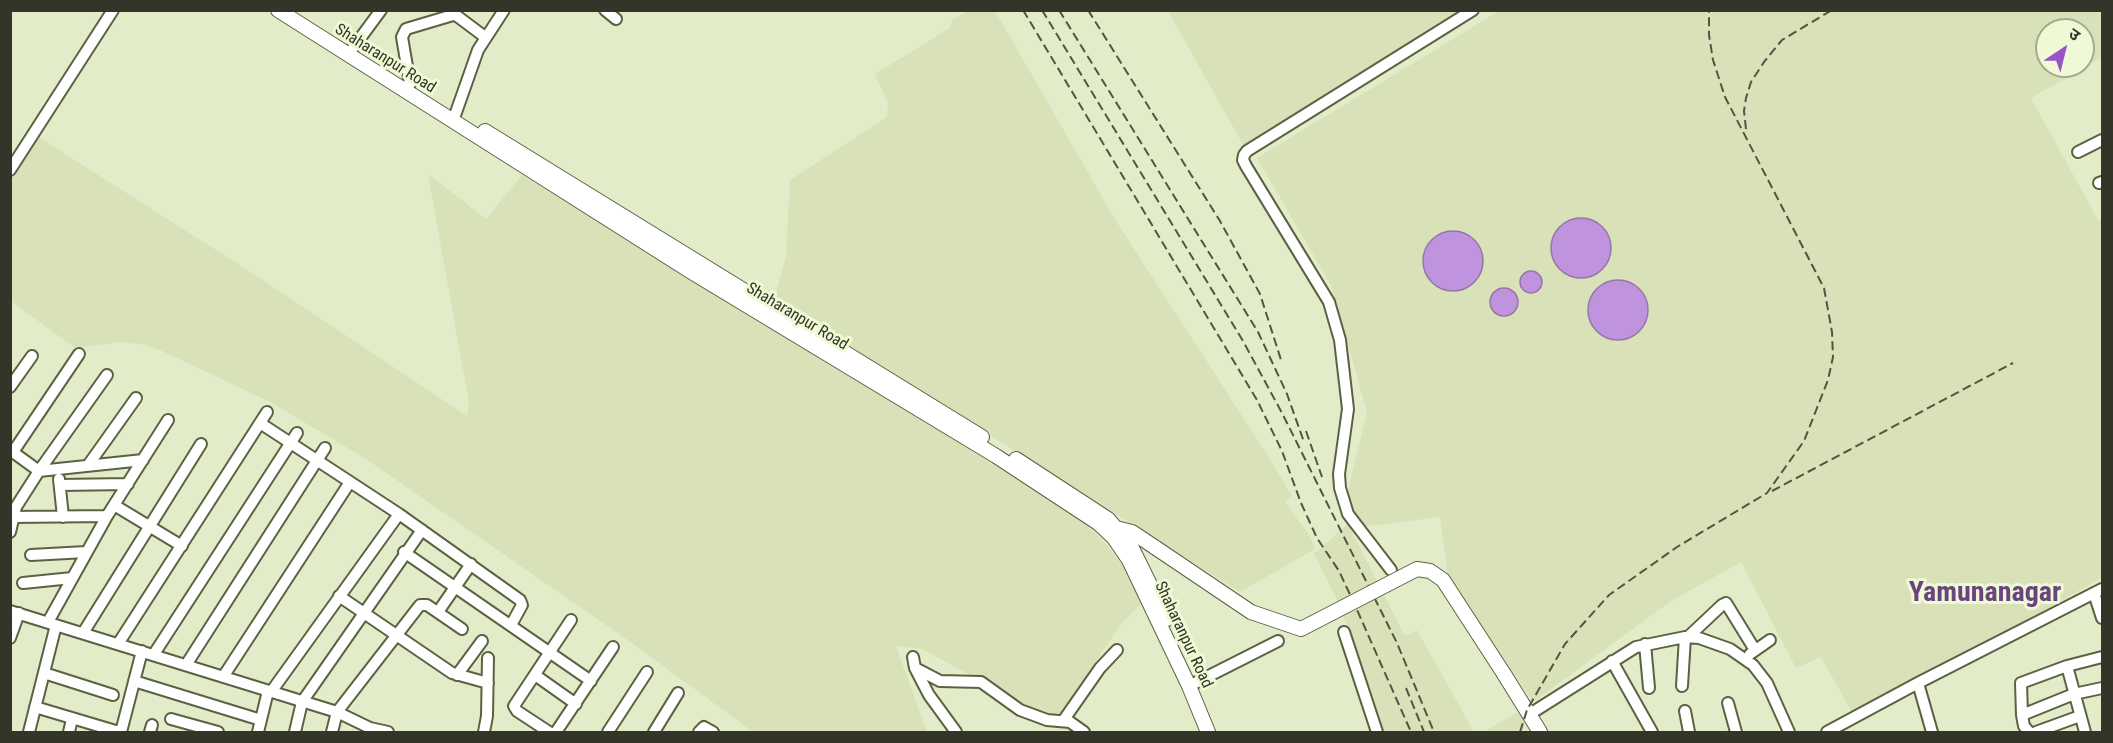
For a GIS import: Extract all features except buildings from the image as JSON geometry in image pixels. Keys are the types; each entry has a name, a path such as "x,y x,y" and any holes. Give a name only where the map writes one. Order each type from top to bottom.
{"main road":[{"name":"Shaharanpur Road","path":"278,10 455,117 690,271 996,456 1098,523 1111,529 1216,732"},
{"name":"Shaharanpur Road","path":"293,10 410,84 455,117"},
{"path":"1111,529 1132,532 1251,612 1301,629 1417,569 1430,571 1443,579 1540,732"},
{"name":"Shaharanpur Road","path":"1191,684 1208,732"}],"street":[{"path":"10,170 113,10"},
{"path":"353,48 381,10"},
{"path":"455,117 485,37 504,10"},
{"path":"604,10 616,19"},
{"path":"1391,570 1348,514 1340,488 1339,474 1348,409 1340,340 1329,302 1243,160 1247,151 1473,10"},
{"path":"410,84 402,37 406,29 453,15 485,37"},
{"path":"2078,152 2103,140"},
{"path":"79,354 12,451 39,471 143,460"},
{"path":"10,387 32,356"},
{"path":"10,532 16,507 107,375"},
{"path":"89,464 136,398"},
{"path":"118,644 267,412"},
{"path":"29,732 44,673 52,624 72,578 107,516 168,420"},
{"path":"260,423 399,514 522,601 511,625"},
{"path":"154,654 297,433"},
{"path":"83,633 201,444"},
{"path":"186,665 325,448"},
{"path":"58,469 63,517"},
{"path":"223,677 350,482"},
{"path":"60,486 128,484"},
{"path":"114,505 182,546"},
{"path":"258,732 270,692 399,514"},
{"path":"12,517 107,516"},
{"path":"295,732 302,702 404,552 422,530"},
{"path":"31,555 86,552"},
{"path":"404,552 591,681"},
{"path":"438,612 471,564"},
{"path":"23,583 72,578"},
{"path":"1827,732 2098,591 2103,618"},
{"path":"339,596 452,673 488,683"},
{"path":"1682,686 1686,637 1722,604 1726,603 1755,650"},
{"path":"332,732 337,712 420,605 427,605 462,629"},
{"path":"10,638 15,612 337,712 370,728 388,732"},
{"path":"549,732 514,709 570,620"},
{"path":"1344,632 1377,732"},
{"path":"1530,714 1612,661 1646,644 1686,637 1711,641 1744,657 1753,665 1767,683 1789,732"},
{"path":"1744,657 1770,640"},
{"path":"457,675 482,641"},
{"path":"1191,684 1278,641"},
{"path":"1646,644 1649,688"},
{"path":"556,732 613,647"},
{"path":"1063,721 1100,668 1117,650"},
{"path":"35,706 120,732 142,651"},
{"path":"2029,732 2024,726 2020,683 2067,666 2103,657"},
{"path":"484,732 488,658"},
{"path":"1612,661 1652,732"},
{"path":"956,732 929,695 914,663 940,681 981,682 1020,710 1047,720 1073,724 1084,732"},
{"path":"2067,666 2085,732"},
{"path":"609,732 647,672"},
{"path":"44,673 113,694"},
{"path":"535,675 576,704"},
{"path":"134,681 261,720"},
{"path":"1918,683 1932,732"},
{"path":"2022,715 2074,694 2103,688"},
{"path":"654,732 678,693"},
{"path":"1728,703 1736,732"},
{"path":"1685,711 1689,732"},
{"path":"2036,732 2080,716"},
{"path":"69,732 72,719"},
{"path":"171,719 218,732"},
{"path":"699,732 704,727 713,732"}],"shaded area":[{"path":"967,11 995,11 1116,221 1292,496 1285,502 1310,536 1315,549 1240,592 1035,463 802,321 774,299 786,257 790,180 887,117 888,103 875,74 950,28 953,19"},
{"path":"1168,11 1468,11 1245,148"},
{"path":"1499,11 2102,11 2102,57 2095,61 2095,18 2035,18 2035,78 2066,78 2031,98 2098,220 2102,219 2102,578 1854,716 1821,657 1796,668 1741,562 1671,601 1533,702 1448,576 1440,517 1361,527 1347,493 1367,413 1331,285 1257,158"},
{"path":"37,136 246,269 467,416 469,403 428,174 486,219 522,175 926,422 1086,524 1105,543 1127,571 1144,601 1121,624 1067,707 1056,717 1043,716 1000,688 922,649 896,646 927,732 753,732 632,643 363,457 270,402 145,345 122,342 75,348 11,301 11,178"},
{"path":"1581,218 1602,227 1611,248 1602,269 1581,278 1560,269 1551,248 1560,227"},
{"path":"1453,231 1474,240 1483,261 1474,282 1453,291 1432,282 1423,261 1432,240"},
{"path":"1531,271 1539,274 1542,282 1539,290 1531,293 1523,290 1520,282 1523,274"},
{"path":"1618,280 1639,289 1648,310 1639,331 1618,340 1597,331 1588,310 1597,289"},
{"path":"1504,288 1514,292 1518,302 1514,312 1504,316 1494,312 1490,302 1494,292"},
{"path":"1348,524 1405,636 1417,630 1474,732 1379,732 1356,651 1339,604 1314,554"},
{"path":"1518,712 1525,723 1522,732 1483,732"}],"railway":[{"path":"1023,10 1257,400 1282,451 1317,538 1339,571 1411,732"},
{"path":"1042,10 1243,341 1282,413 1397,643 1434,732"},
{"path":"1059,10 1258,332 1287,394 1304,442"},
{"path":"1088,10 1220,221 1260,294 1282,363"},
{"path":"1520,732 1527,710 1565,644 1609,595 1677,547 1767,493 1804,441 1828,380 1833,357 1832,332 1824,288 1725,97 1713,60 1709,35 1709,10"},
{"path":"1746,129 1744,111 1746,98 1751,82 1764,62 1782,40 1832,10"},
{"path":"1772,491 2013,363"},
{"path":"1306,431 1322,477"},
{"path":"1406,688 1424,732"}],"district":[{"name":"Yamunanagar","path":"1985,594"}]}
